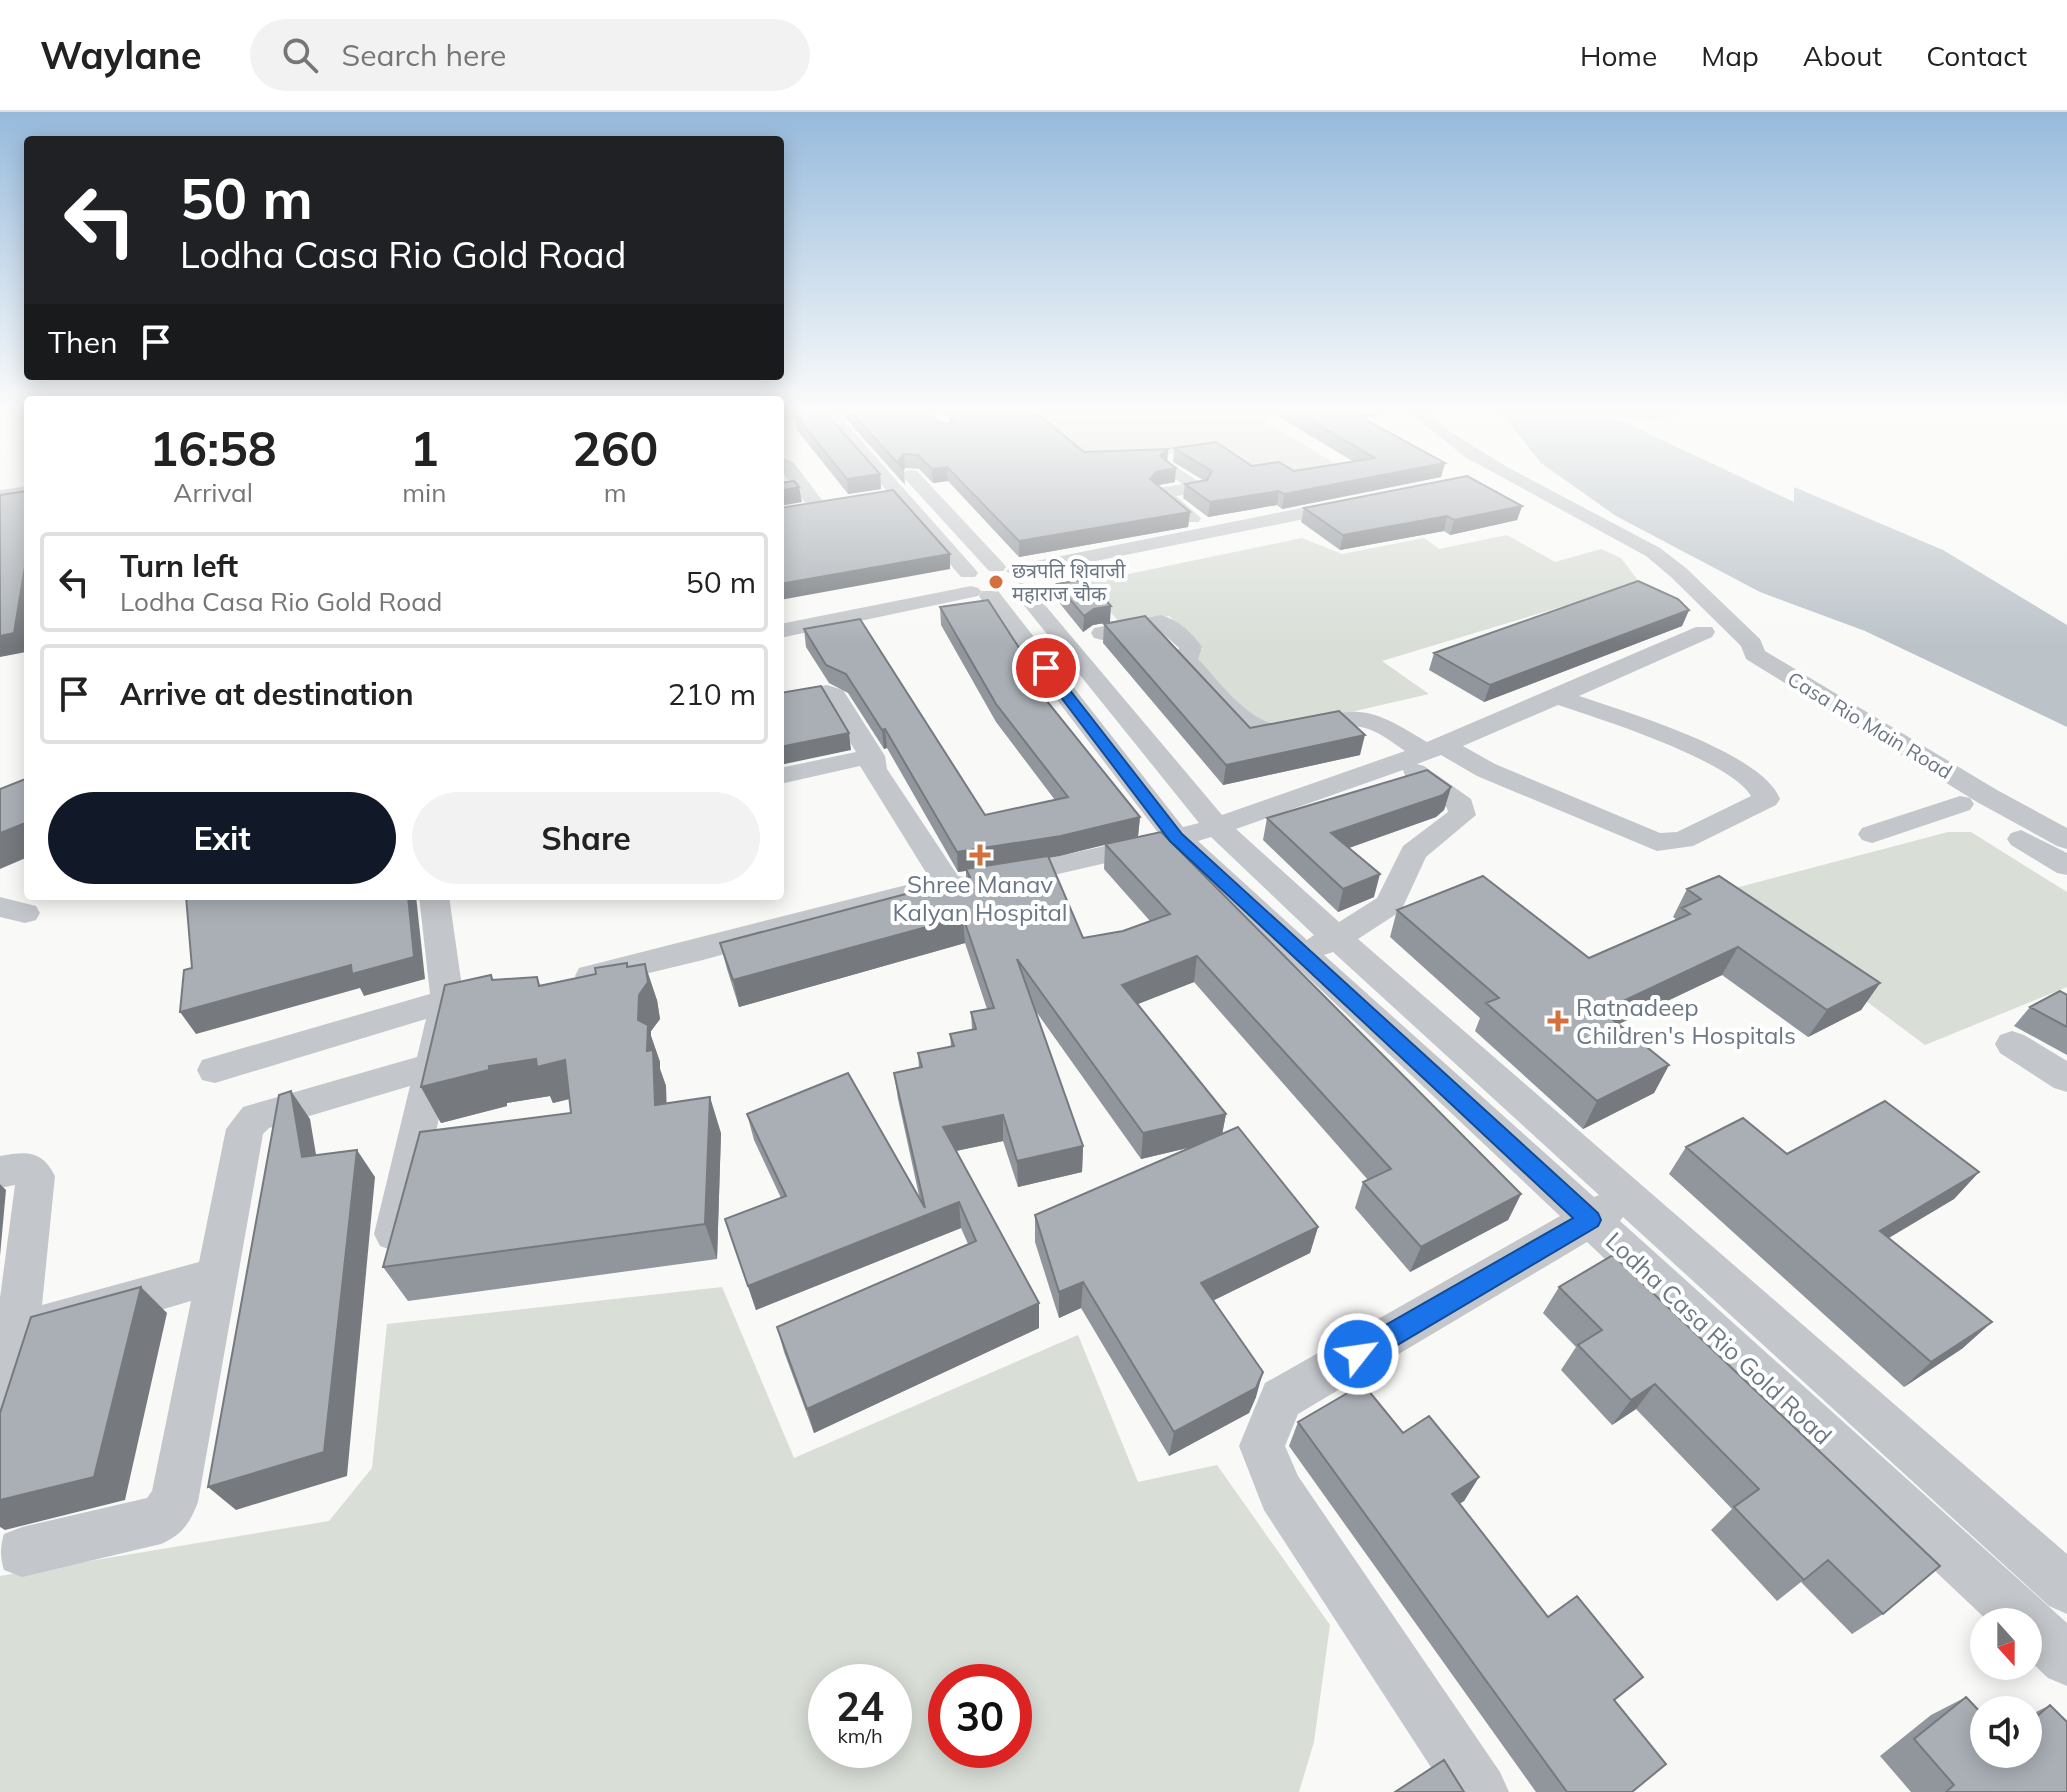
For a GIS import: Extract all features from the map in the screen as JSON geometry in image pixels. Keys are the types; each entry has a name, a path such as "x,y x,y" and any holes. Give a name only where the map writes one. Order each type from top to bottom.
{"street":[{"path":"802,489 818,508"},
{"name":"Lodha Casa Rio Gold Road","path":"895,489 1176,837 1319,945 1609,1208 2014,1608"},
{"path":"1184,489 1161,493 1210,532"},
{"name":"Casa Rio Main Road","path":"1522,489 1634,560 1644,570"},
{"name":"Casa Rio Main Road","path":"1526,489 1655,553 1752,644 1754,654"},
{"name":"Lodha Casa Rio Gold Road","path":"925,491 1011,576 1218,828 1319,945"},
{"path":"873,499 925,491"},
{"path":"0,495 24,492"},
{"path":"0,505 24,502"},
{"path":"784,630 1210,532 1364,508 1294,528"},
{"path":"784,612 972,585 1010,594 1011,576"},
{"path":"563,982 703,949 913,891 1061,868 1218,828 1422,752 1557,697 1655,731 1745,774 1761,787 1766,799 1683,840 1657,842 1486,770 1422,752 1371,722 1357,719 1278,732 1260,729 1247,721 1186,660 1191,647 1171,627 1161,622 1102,633"},
{"name":"Casa Rio Main Road","path":"1557,697 1711,636 1754,654 2067,866"},
{"path":"784,700 827,692 834,695 872,756 874,769 950,887"},
{"path":"1319,945 1390,904 1413,852 1462,815 1461,805 1422,752"},
{"path":"784,775 872,756"},
{"path":"1914,777 1973,800"},
{"path":"1872,834 1973,800"},
{"name":"Casa Rio Main Road","path":"1973,800 2067,840"},
{"path":"391,1247 447,1001 434,900"},
{"path":"215,1070 447,1001 516,993"},
{"path":"2012,1044 2067,1078"},
{"path":"22,1552 161,1519 174,1502 245,1129 256,1117 432,1066"},
{"path":"0,1172 26,1167 36,1176 17,1332 0,1402"},
{"name":"Lodha Casa Rio Gold Road","path":"1609,1208 2067,1588"},
{"path":"1480,1792 1281,1493 1262,1446 1281,1399 1609,1208"},
{"path":"17,1332 218,1275"},
{"name":"Lodha Casa Rio Gold Road","path":"2042,1635 2067,1659"}],"shaded area":[{"path":"1578,489 1767,489 1794,502 1794,489 1800,489 1943,550 2067,625 2067,727 1865,631 1760,592 1616,516"},
{"path":"1507,535 1555,562 1601,549 1621,558 1640,583 1382,661 1429,694 1247,736 1171,655 1203,649 1169,616 1120,623 1085,583 1302,538 1342,554 1424,538 1439,549"},
{"path":"1948,832 1971,832 2067,892 2067,987 1925,1045 1720,892"},
{"path":"722,1287 794,1458 1078,1335 1138,1482 1217,1465 1330,1625 1314,1742 1299,1792 0,1792 0,1576 329,1521 372,1468 387,1324"}],"building":[{"path":"969,489 1163,489 1190,512 1019,541"},
{"path":"1192,489 1308,489 1284,494 1279,491 1210,502"},
{"path":"1399,489 1492,489 1522,506 1454,520 1447,516 1343,535 1304,508"},
{"path":"893,490 950,554 784,583 784,507"},
{"path":"24,492 24,572 14,633 0,636 0,495"},
{"path":"1087,579 1111,606 1094,609 1084,616 1057,584"},
{"path":"1638,581 1678,599 1689,610 1490,685 1434,653"},
{"path":"988,600 1049,694 1042,695 1140,817 1061,836 957,852 885,729 882,730 846,674 826,665 804,629 860,619 985,815 1068,797 996,704 940,607"},
{"path":"1145,616 1250,728 1339,711 1365,735 1226,765 1104,624"},
{"path":"821,686 849,733 784,746 784,692"},
{"path":"1427,770 1451,787 1443,795 1331,833 1380,874 1343,889 1267,818"},
{"path":"24,780 24,824 0,833 0,789"},
{"path":"1161,832 1521,1194 1421,1247 1363,1182 1391,1169 1197,956 1122,985 1226,1114 1143,1133 1017,959 1083,1146 1017,1161 1003,1115 943,1127 1039,1303 807,1409 777,1327 976,1241 959,1202 748,1286 725,1219 786,1196 747,1114 848,1073 925,1208 894,1073 922,1067 918,1053 954,1046 950,1034 976,1029 971,1012 994,1008 963,917 733,980 720,943 970,877 966,869 1048,856 1083,938 1123,931 1170,914 1105,844"},
{"path":"1483,876 1589,958 1690,914 1682,908 1701,899 1687,889 1719,876 1880,983 1827,1010 1738,947 1602,1011 1669,1065 1597,1101 1486,1003 1499,998 1397,910"},
{"path":"186,900 408,900 414,957 352,974 351,965 180,1012 184,970 192,968"},
{"path":"627,963 627,967 645,964 648,982 639,995 638,1020 648,1025 647,1051 653,1050 655,1105 710,1097 705,1224 383,1267 420,1132 571,1113 565,1060 537,1067 536,1059 489,1066 489,1070 421,1087 445,985 491,975 492,980 537,977 539,986 596,974 595,968"},
{"path":"2060,991 2067,995 2067,1027 2030,1007"},
{"path":"291,1091 302,1157 357,1150 324,1452 208,1487 279,1095"},
{"path":"1885,1101 1979,1172 1880,1231 1992,1322 1931,1362 1686,1147 1743,1118 1787,1154"},
{"path":"1238,1127 1318,1227 1201,1283 1263,1372 1256,1388 1174,1432 1083,1282 1059,1292 1035,1215"},
{"path":"1613,1255 1940,1566 1883,1614 1828,1560 1804,1580 1734,1507 1759,1489 1655,1384 1631,1400 1578,1345 1602,1330 1559,1287"},
{"path":"141,1287 94,1477 0,1500 0,1413 31,1317"},
{"path":"1363,1384 1403,1433 1429,1416 1479,1477 1452,1494 1548,1617 1577,1596 1643,1677 1614,1700 1666,1764 1632,1792 1567,1792 1298,1422"},
{"path":"1966,1697 1970,1701 1970,1768 2042,1768 2042,1712 2050,1705 2067,1722 2067,1792 1946,1792 1954,1785 1914,1739"},
{"path":"1444,1760 1464,1792 1395,1792"}],"place":[{"name":"छत्रपति शिवाजी महाराज चौक","path":"996,582"},
{"name":"Shree Manav Kalyan Hospital","path":"980,855"},
{"name":"Ratnadeep Children's Hospitals","path":"1558,1021"}],"route":[{"path":"1046,668 1176,837 1590,1220 1358,1354"}]}
